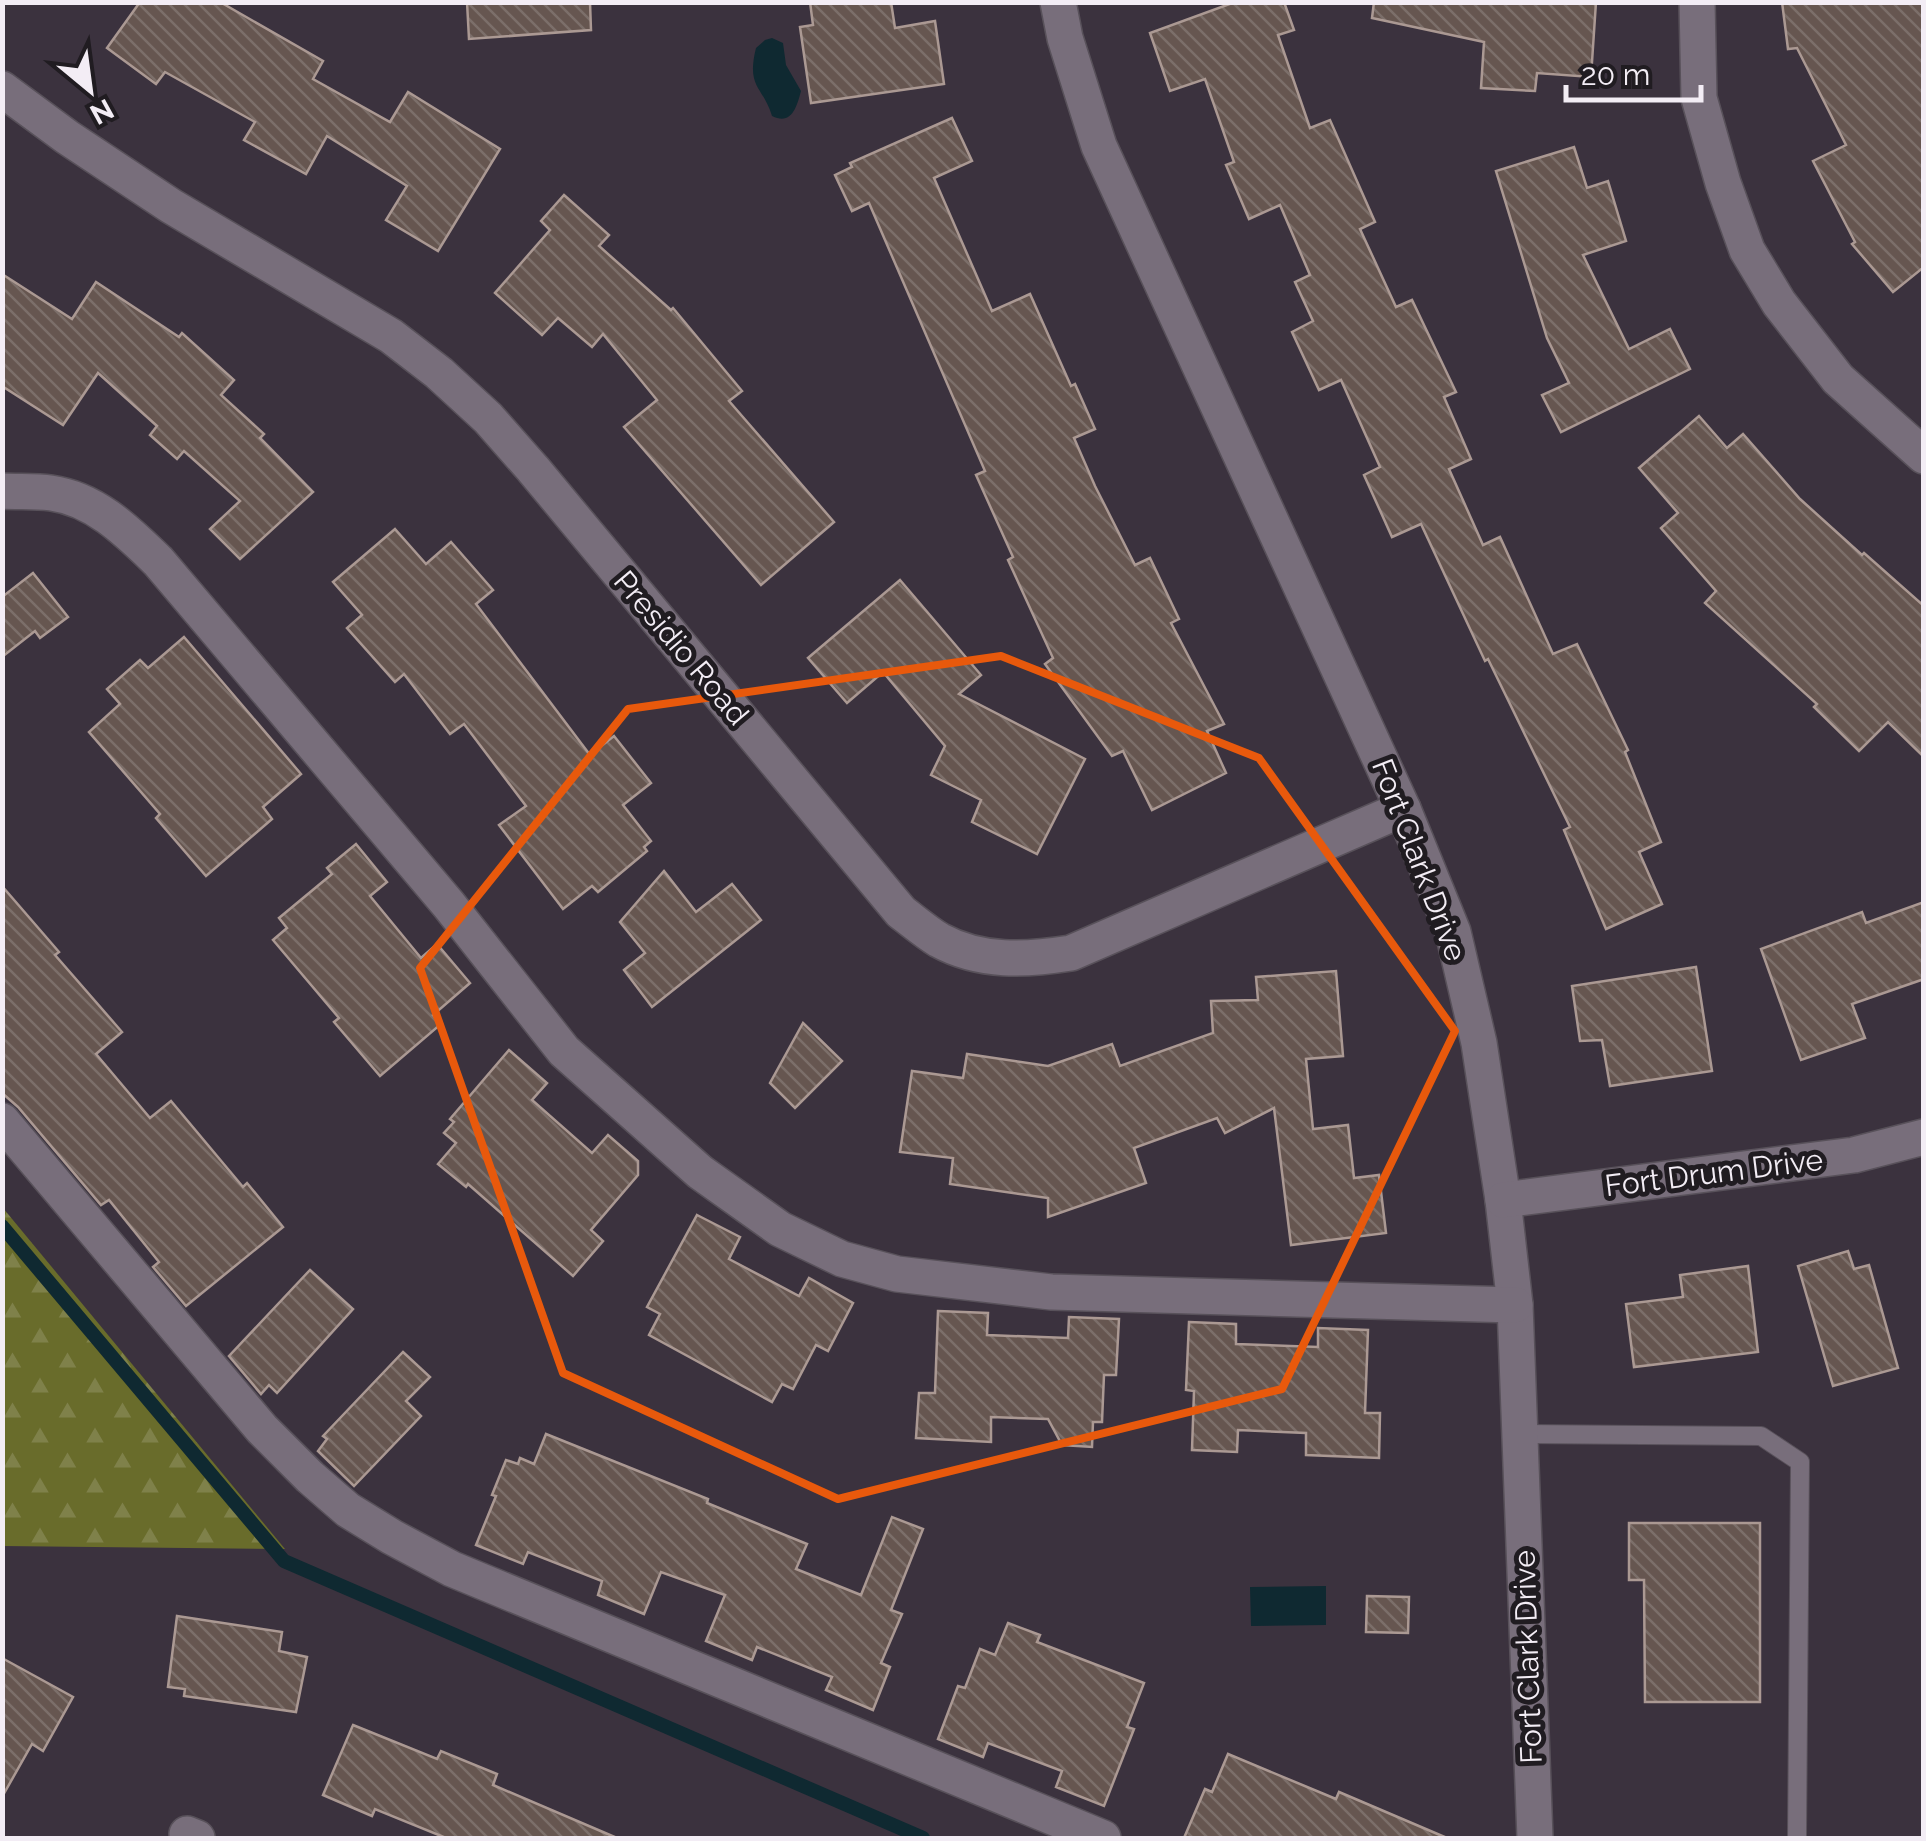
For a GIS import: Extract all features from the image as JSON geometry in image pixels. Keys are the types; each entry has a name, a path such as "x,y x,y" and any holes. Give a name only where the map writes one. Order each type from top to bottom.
{"street":[{"name":"Fort Clark Drive","path":"1058,2 1065,38 1099,146 1403,809 1453,932 1480,1043 1515,1305 1535,1838"},
{"path":"1697,2 1699,98 1723,183 1748,250 1779,303 1838,379 1924,456"},
{"name":"Presidio Road","path":"2,89 66,138 391,336 439,373 488,418 533,468 901,912 940,940 986,958 1030,960 1071,953 1403,809"},
{"path":"2,491 54,494 94,506 128,532 158,561 449,905 564,1051 700,1172 780,1228 842,1259 897,1274 1034,1290 1515,1305"},
{"path":"2,1121 262,1429 348,1510 452,1569 1103,1838"},
{"name":"Fort Drum Drive","path":"1503,1200 1854,1156 1924,1137"},
{"path":"188,1838 187,1834 197,1838"}],"lane":[{"path":"1519,1434 1761,1436 1800,1462 1797,1838"}],"highlighted area":[{"path":"1001,656 1259,758 1455,1031 1282,1389 838,1499 563,1373 420,968 628,709"}],"green space":[{"path":"3,1208 285,1549 3,1546"}],"water":[{"path":"772,38 783,43 786,65 801,91 793,113 784,118 772,116 754,79 756,48"},
{"path":"1326,1586 1326,1625 1251,1626 1250,1587"}],"building":[{"path":"140,2 220,2 323,61 313,79 390,122 408,92 500,149 438,251 386,220 407,186 327,136 306,174 244,140 255,122 165,72 156,84 107,48"},
{"path":"467,2 590,2 591,30 469,39"},
{"path":"810,2 891,2 895,28 935,21 944,84 811,103 800,27 813,25"},
{"path":"1235,2 1284,2 1294,30 1278,35 1310,128 1330,120 1375,222 1360,229 1396,307 1412,300 1456,392 1444,397 1471,459 1449,469 1483,545 1500,537 1553,654 1577,644 1628,750 1625,752 1661,842 1639,852 1662,904 1606,929 1564,830 1570,827 1488,659 1485,661 1421,524 1392,537 1364,475 1380,467 1341,380 1319,390 1292,332 1313,321 1295,282 1310,275 1280,205 1249,219 1226,165 1234,162 1205,79 1170,91 1150,33"},
{"path":"1374,2 1596,2 1591,77 1537,73 1535,91 1481,88 1484,42 1372,18"},
{"path":"1782,2 1924,2 1924,267 1893,292 1852,244 1855,242 1813,161 1846,145 1797,48 1788,49"},
{"path":"952,118 972,161 934,178 992,311 1030,294 1095,429 1074,438 1095,486 1135,565 1150,558 1179,619 1171,623 1224,724 1207,731 1226,773 1152,810 1123,751 1112,756 1045,664 1053,658 1008,560 1013,557 976,475 985,471 869,203 852,211 835,175 852,167 850,163"},
{"path":"1574,147 1587,188 1608,181 1626,241 1583,255 1629,349 1670,329 1690,369 1561,432 1542,395 1569,383 1547,338 1496,171"},
{"path":"564,195 609,235 599,246 673,308 742,391 729,401 834,522 761,585 624,427 657,400 603,334 592,347 558,318 542,335 495,293 550,230 541,221"},
{"path":"2,274 72,319 96,282 179,337 182,333 234,380 221,395 264,434 260,438 313,492 240,559 210,529 240,501 184,451 177,459 150,435 157,426 98,373 63,425 2,386"},
{"path":"1699,416 1727,448 1743,434 1800,499 1924,606 1924,757 1888,722 1859,751 1814,707 1817,704 1705,603 1716,591 1661,528 1678,513 1639,468"},
{"path":"395,529 426,564 451,542 493,590 476,604 590,755 614,736 651,783 623,805 651,841 644,847 647,851 598,892 592,886 563,909 499,825 526,806 464,724 450,734 404,674 395,682 347,628 362,615 333,582"},
{"path":"33,573 68,617 40,638 35,631 2,657 2,597"},
{"path":"900,580 981,675 959,694 1085,759 1037,854 972,822 981,800 931,775 945,746 883,672 847,703 808,658"},
{"path":"184,637 301,774 263,807 272,819 206,876 156,818 160,814 89,732 120,704 107,689 140,660 148,668"},
{"path":"356,844 387,882 370,896 421,958 437,944 470,983 433,1015 441,1024 380,1076 334,1022 339,1018 273,940 287,928 279,918 332,874 327,868"},
{"path":"664,871 696,912 732,884 761,920 652,1007 624,970 645,953 620,922"},
{"path":"2,886 122,1032 96,1054 150,1118 171,1101 243,1187 247,1183 283,1227 186,1306 153,1267 159,1262 109,1200 101,1205 2,1093"},
{"path":"1924,902 1924,979 1852,1004 1865,1038 1801,1060 1761,949 1862,912 1866,923"},
{"path":"1696,967 1712,1071 1610,1086 1602,1040 1580,1041 1572,986"},
{"path":"1336,971 1343,1056 1306,1059 1313,1129 1348,1125 1354,1178 1379,1175 1386,1233 1291,1245 1274,1108 1225,1133 1217,1118 1134,1148 1146,1183 1048,1217 1048,1198 950,1184 953,1158 900,1152 912,1071 963,1078 967,1054 1048,1066 1112,1044 1120,1066 1213,1033 1211,1001 1258,1000 1256,977"},
{"path":"803,1023 842,1061 795,1108 770,1083"},
{"path":"509,1050 547,1083 532,1100 592,1153 608,1135 638,1161 638,1175 591,1230 603,1241 573,1276 468,1184 466,1187 438,1164 456,1143 444,1133 454,1122 450,1119"},
{"path":"697,1215 740,1237 729,1259 799,1296 809,1278 853,1303 828,1351 816,1345 793,1389 782,1384 772,1402 649,1335 660,1314 647,1307"},
{"path":"1848,1251 1854,1269 1869,1265 1898,1368 1833,1386 1798,1266"},
{"path":"1748,1266 1758,1352 1634,1367 1626,1304 1683,1297 1680,1275"},
{"path":"310,1270 353,1309 277,1393 269,1385 261,1394 229,1356"},
{"path":"938,1311 988,1313 987,1335 1068,1338 1069,1317 1119,1319 1116,1375 1104,1375 1102,1422 1093,1422 1092,1447 1062,1445 1048,1419 991,1417 991,1442 916,1438 919,1393 935,1393"},
{"path":"1189,1322 1236,1324 1236,1344 1318,1347 1318,1328 1368,1330 1365,1413 1380,1413 1379,1458 1306,1455 1306,1433 1238,1430 1237,1452 1192,1450 1194,1391 1186,1390"},
{"path":"403,1352 430,1377 406,1401 421,1416 354,1486 318,1451 327,1439 323,1436"},
{"path":"546,1434 708,1499 707,1503 807,1544 796,1569 861,1595 892,1517 923,1529 891,1610 902,1614 881,1663 890,1667 873,1710 826,1690 832,1677 757,1647 752,1660 706,1641 725,1595 661,1572 644,1614 598,1595 602,1581 528,1552 523,1564 476,1545 506,1460 518,1464 520,1458 534,1464"},
{"path":"1629,1523 1760,1523 1760,1702 1645,1702 1644,1580 1629,1580"},
{"path":"1367,1596 1409,1597 1408,1633 1366,1632"},
{"path":"177,1616 282,1632 279,1651 307,1657 296,1712 184,1696 185,1689 168,1687"},
{"path":"1008,1623 1040,1635 1037,1642 1144,1683 1127,1727 1134,1729 1104,1806 1056,1787 1062,1771 988,1743 983,1757 938,1739 958,1686 965,1688 980,1649 995,1655"},
{"path":"2,1658 73,1697 43,1751 32,1744 2,1797"},
{"path":"353,1725 437,1759 441,1751 497,1774 493,1785 617,1838 446,1838 375,1809 372,1816 323,1795"},
{"path":"1228,1754 1336,1799 1339,1792 1447,1838 1184,1838 1205,1789 1212,1792"}],"waterway":[{"path":"2,1226 284,1561 923,1838"}]}
